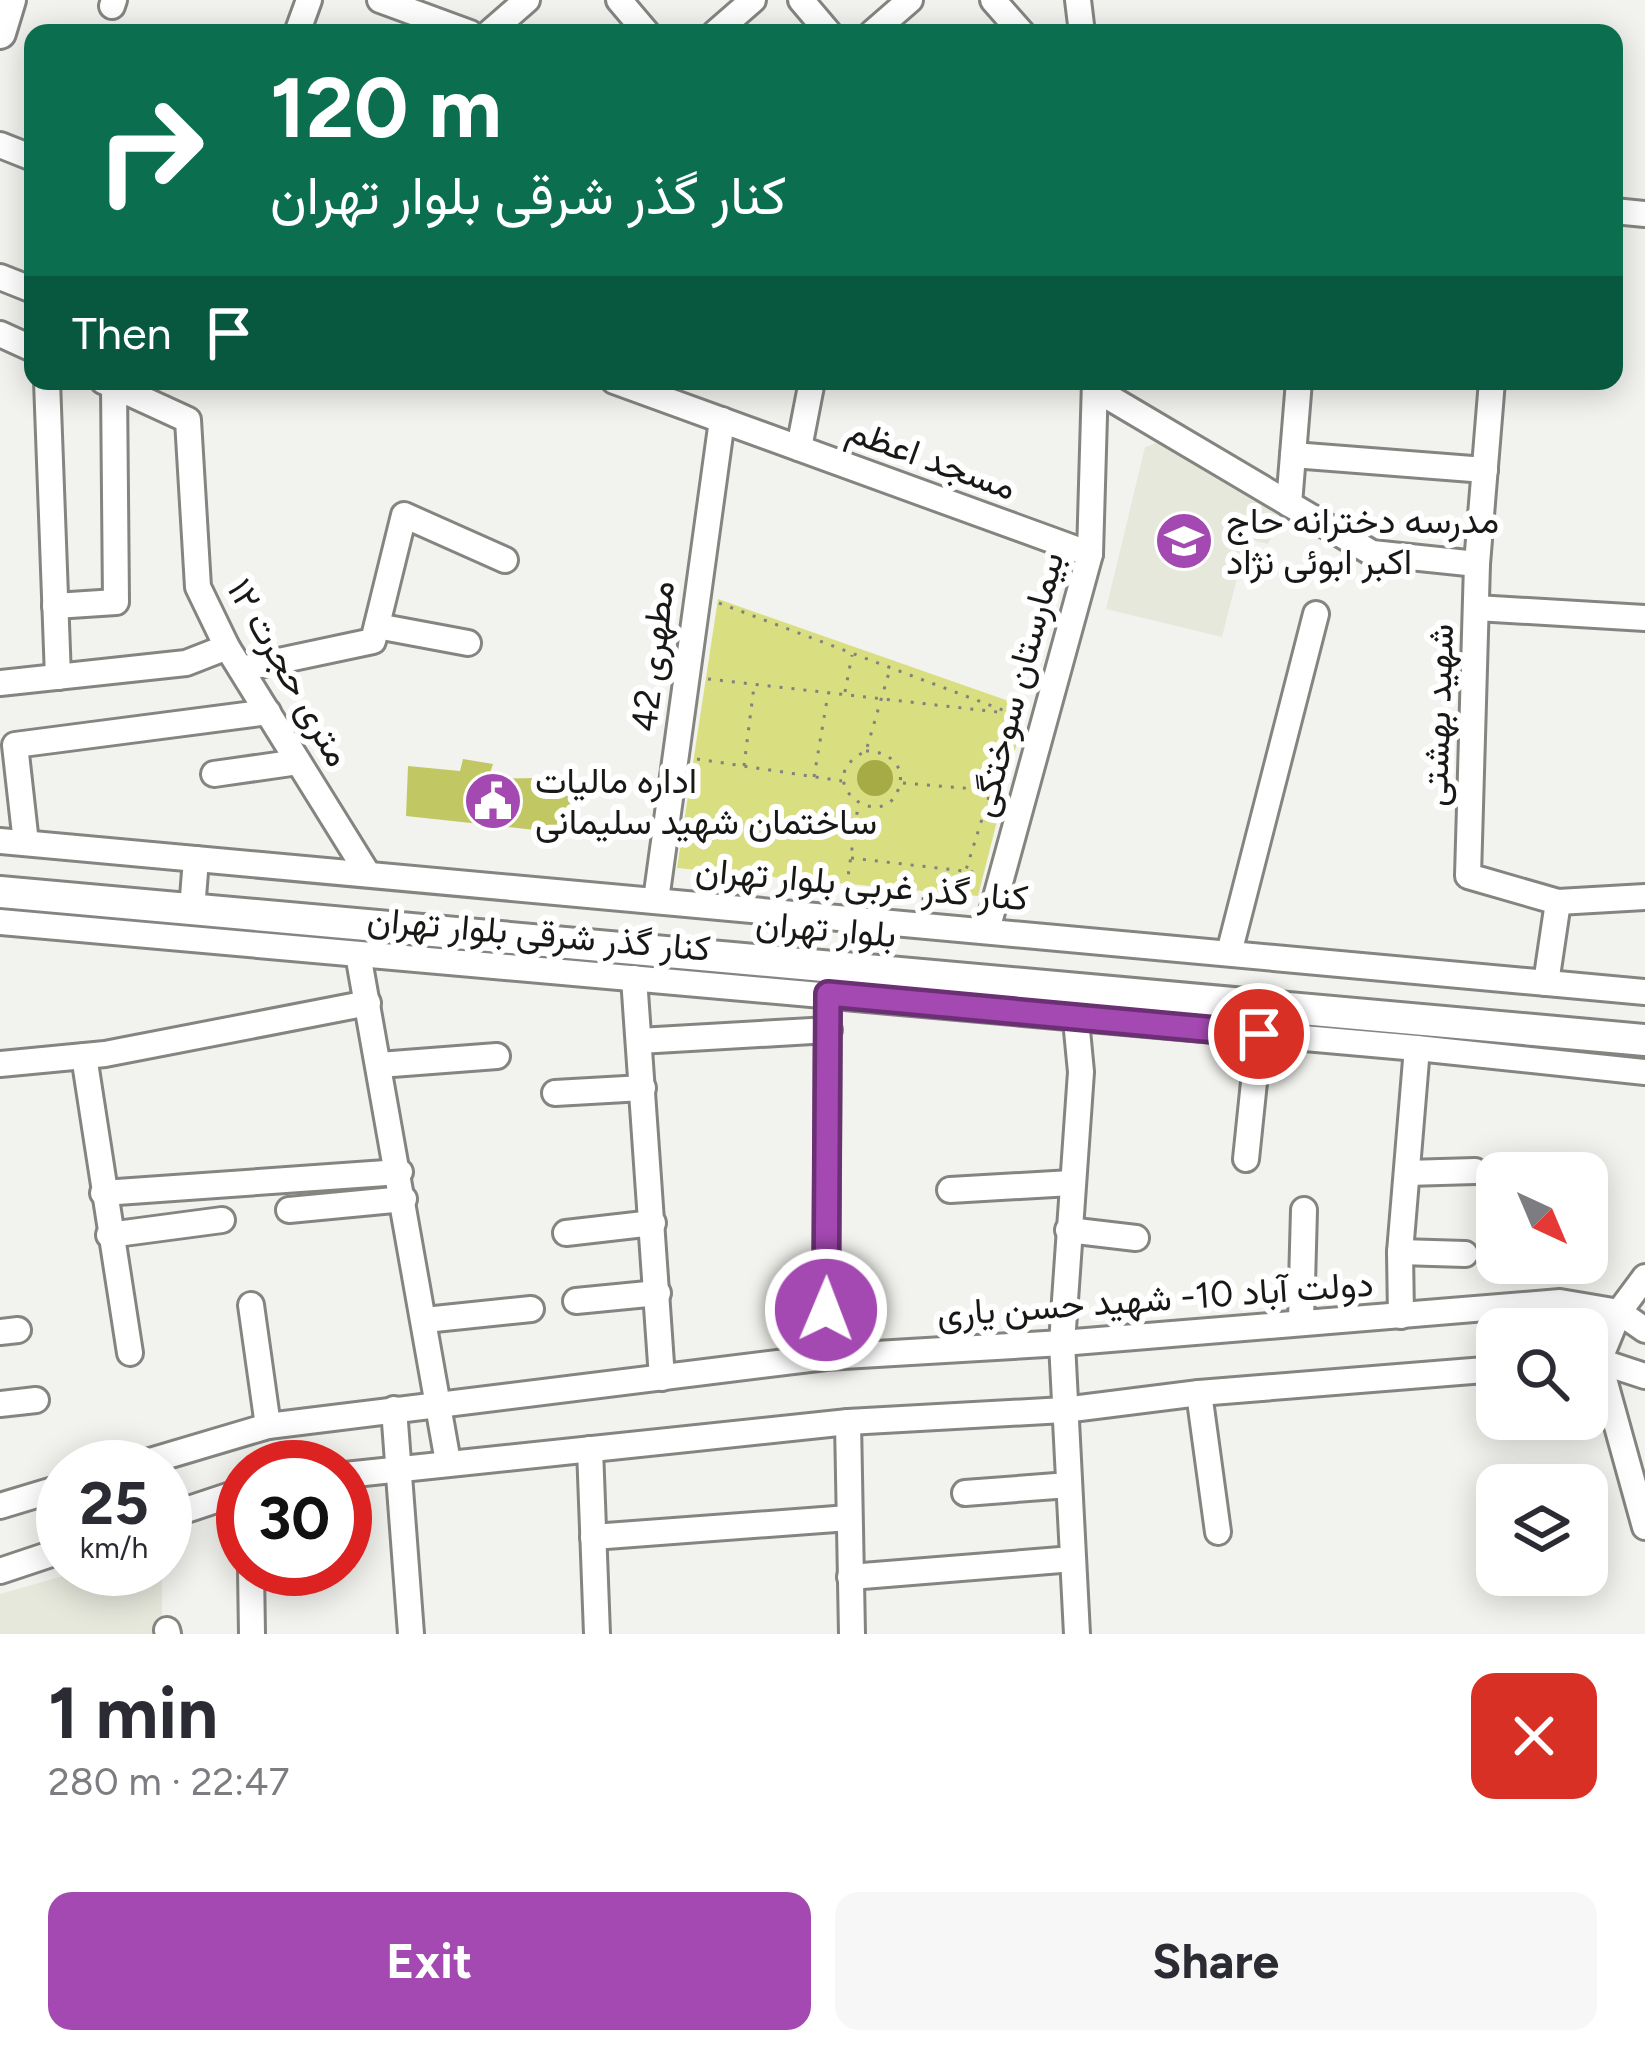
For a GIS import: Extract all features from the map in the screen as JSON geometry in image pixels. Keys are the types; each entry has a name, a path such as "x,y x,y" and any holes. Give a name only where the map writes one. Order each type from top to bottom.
{"main road":[{"path":"0,33 10,0"},
{"name":"بلوار تهران","path":"0,874 193,897 1645,1020"},
{"name":"بلوار تهران","path":"0,892 1645,1040"}],"street":[{"path":"380,0 445,24"},
{"path":"499,24 527,0"},
{"path":"619,0 639,24"},
{"path":"725,24 753,0"},
{"path":"801,0 822,24"},
{"path":"882,24 910,0"},
{"path":"992,0 1014,24"},
{"path":"47,390 58,677"},
{"path":"55,606 116,602 108,390"},
{"name":"۱۲ متری حجرت","path":"123,390 188,420 198,587 227,647 368,874"},
{"name":"مسجد اعظم","path":"645,390 1090,554"},
{"path":"800,448 810,390"},
{"name":"بیمارستان سوختگی","path":"987,930 1090,554 1095,390"},
{"path":"1103,390 1372,553 1477,564"},
{"path":"1289,504 1298,390"},
{"name":"شهید بهشتی","path":"1491,390 1477,564 1468,876 1558,902"},
{"name":"مطهری 42","path":"656,901 722,420"},
{"path":"1293,455 1485,470"},
{"path":"241,669 373,641 404,515 505,560"},
{"path":"1476,608 1645,618"},
{"path":"1229,953 1316,614"},
{"path":"377,626 469,644"},
{"path":"0,683 186,663 227,647"},
{"path":"26,844 15,745 268,712"},
{"path":"214,774 298,762"},
{"name":"کنار گذر غربی بلوار تهران","path":"0,841 1645,992"},
{"path":"193,897 196,859"},
{"path":"1546,983 1558,902 1645,897"},
{"name":"کنار گذر شرقی بلوار تهران","path":"0,922 1645,1072"},
{"path":"358,954 448,1462"},
{"path":"634,978 662,1378"},
{"path":"826,1357 828,994"},
{"path":"0,1064 84,1057 368,1003"},
{"path":"1076,1020 1081,1072 1062,1343 1077,1634"},
{"path":"639,1041 829,1030"},
{"path":"1246,1159 1259,1034"},
{"path":"1401,1316 1400,1252 1417,1048"},
{"path":"380,1065 497,1056"},
{"path":"84,1057 130,1353"},
{"path":"556,1093 643,1088"},
{"path":"1407,1173 1475,1171"},
{"path":"103,1193 400,1172"},
{"path":"950,1190 1071,1183"},
{"path":"289,1210 404,1199"},
{"path":"1301,1321 1304,1210"},
{"path":"109,1235 222,1220"},
{"path":"566,1233 653,1223"},
{"path":"1068,1231 1136,1238"},
{"path":"1400,1252 1466,1254"},
{"path":"1608,1332 1645,1277"},
{"path":"576,1301 658,1293"},
{"name":"دولت آباد 10- شهید حسن یاری","path":"192,1449 268,1426 826,1357 1062,1343 1560,1302 1618,1312"},
{"path":"251,1305 268,1426"},
{"path":"425,1320 531,1309"},
{"path":"1618,1312 1644,1328"},
{"path":"1608,1366 1645,1376"},
{"path":"372,1470 848,1421 1064,1409 1476,1371"},
{"path":"1199,1394 1219,1532"},
{"path":"0,1404 36,1400"},
{"path":"394,1409 411,1634"},
{"path":"1608,1410 1645,1527"},
{"path":"848,1421 852,1634"},
{"path":"590,1449 597,1634"},
{"path":"965,1493 1069,1485"},
{"path":"0,1506 36,1495"},
{"path":"593,1537 850,1518"},
{"path":"0,1570 36,1559"},
{"path":"850,1576 1073,1559"},
{"path":"251,1596 252,1634"}],"path":[{"path":"695,594 1043,724"},
{"path":"844,694 853,653"},
{"path":"866,751 891,668"},
{"path":"685,677 1015,715"},
{"path":"744,766 755,684"},
{"path":"814,777 828,692"},
{"path":"948,927 1015,715"},
{"path":"866,751 880,751 900,769 896,796 885,805 859,804 848,795 844,782 846,768 866,751"},
{"path":"675,755 844,782"},
{"path":"901,783 1024,794"},
{"path":"842,919 859,804"},
{"path":"851,858 1001,875"},
{"path":"846,890 956,902"}],"shaded area":[{"name":"مدرسه دخترانه حاج اکبر ابوئی نژاد","path":"1165,440 1282,518 1268,544 1247,539 1222,637 1106,609 1145,447"},
{"path":"718,599 1026,707 978,896 677,868"},
{"path":"875,760 888,765 893,778 888,791 875,796 862,791 857,778 862,765"},
{"path":"36,1584 36,1596 162,1596 162,1634 0,1634 0,1594"}],"building":[{"name":"اداره مالیات ساختمان شهید سلیمانی","path":"463,759 493,764 488,779 540,778 582,786 573,834 406,816 408,766 460,771"}],"place":[{"name":"مدرسه دخترانه حاج اکبر ابوئی نژاد","path":"1184,541"},
{"name":"اداره مالیات ساختمان شهید سلیمانی","path":"493,801"}],"route":[{"path":"826,1310 828,994 1259,1034"}]}
